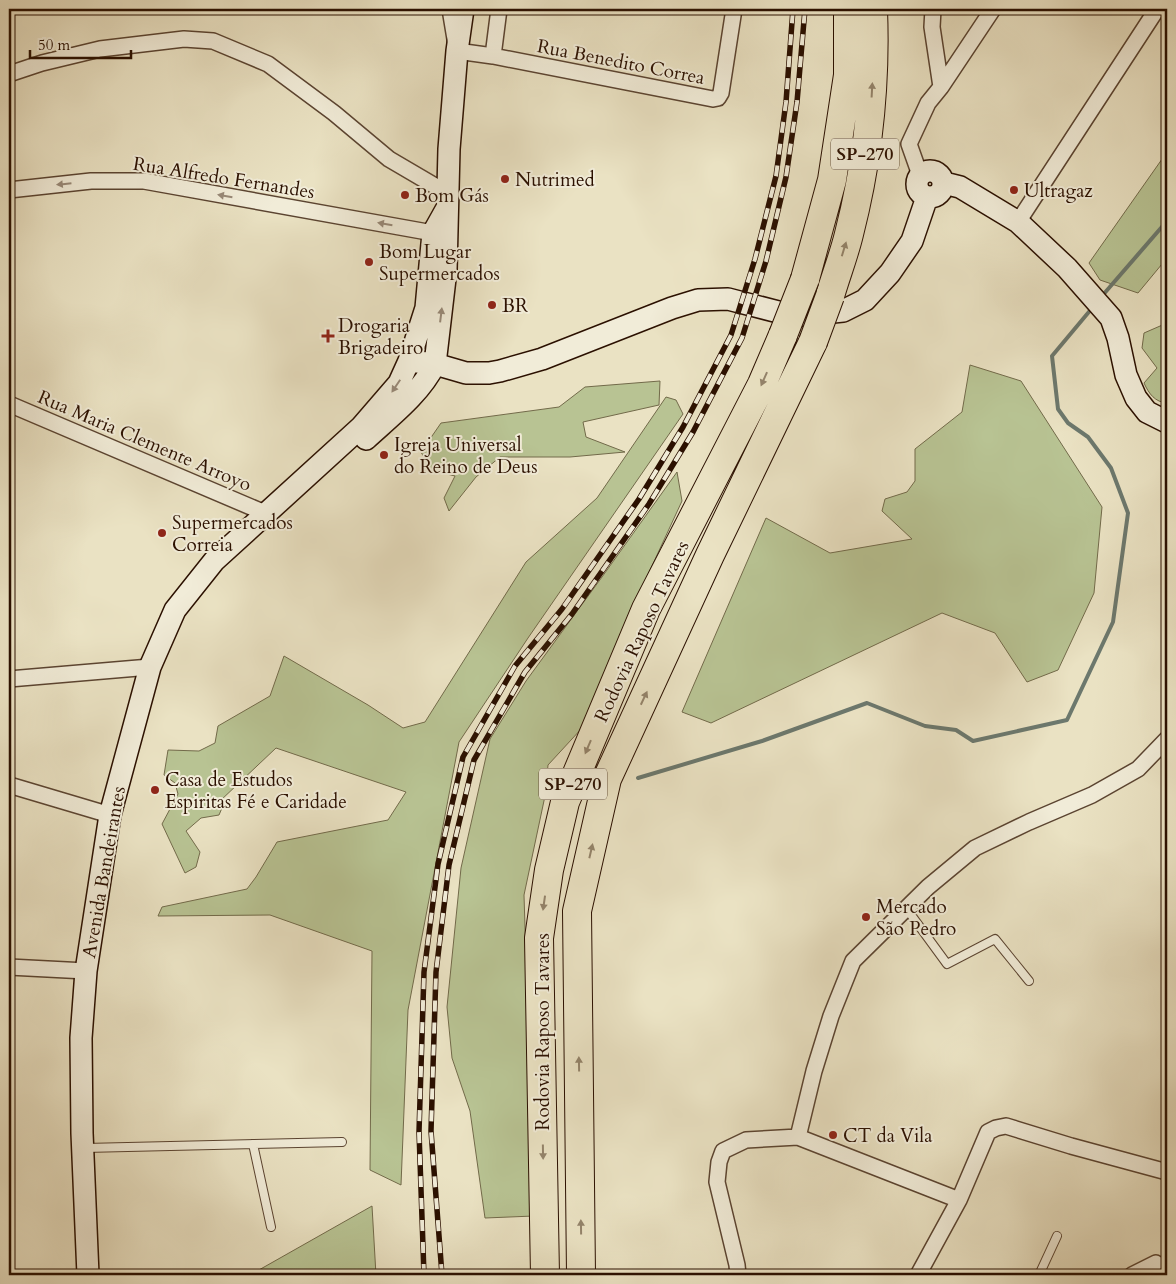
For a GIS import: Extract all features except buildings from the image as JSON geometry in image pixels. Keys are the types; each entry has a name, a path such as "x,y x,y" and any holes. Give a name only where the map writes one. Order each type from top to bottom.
{"highway":[{"name":"Rodovia Raposo Tavares","path":"545,1275 539,938 549,870 565,802 646,609 762,384 806,279 834,171 848,75 848,9"},
{"name":"Rodovia Raposo Tavares","path":"581,1275 577,912 607,779 706,564 813,342 830,296 849,234 863,170 871,106 874,40 873,9"}],"main road":[{"name":"Avenida Bandeirantes","path":"265,513 341,461 405,404 428,377 436,364 446,270 449,148 457,51 463,9"},
{"path":"928,171 936,172 940,175 944,183 938,196 927,197 921,194 917,187 920,175 928,171"},
{"path":"944,183 960,187 1018,222 1067,268 1106,311 1115,327 1126,375 1136,398 1147,412 1167,422"},
{"path":"409,361 436,364 466,373 500,371 559,353 672,308 698,300 728,298 794,316 843,311 865,300 890,273 912,241 927,197"},
{"name":"Avenida Bandeirantes","path":"88,1275 81,1038 86,971 110,815 150,667 175,610 214,561 361,427 399,383 409,361 426,308 433,233 447,201"}],"street":[{"name":"Avenida Bandeirantes","path":"450,9 457,51"},
{"path":"493,56 499,9"},
{"name":"Rua Benedito Correa","path":"457,51 493,56 713,99 718,98 721,93 734,9"},
{"path":"933,9 932,27 941,87"},
{"path":"920,175 909,144 928,103 941,87 993,9"},
{"path":"1018,222 1157,9"},
{"path":"9,74 42,63 100,48 184,39 213,40 268,64 334,113 389,160 447,201"},
{"name":"Rua Alfredo Fernandes","path":"9,190 91,181 144,181 433,233"},
{"name":"Rua Maria Clemente Arroyo","path":"9,405 265,513"},
{"path":"9,679 150,667"},
{"path":"798,1137 814,1071 831,1016 853,961 928,887 975,848 1092,795 1138,769 1167,739"},
{"path":"9,785 110,815"},
{"path":"9,967 86,971"},
{"path":"918,1275 958,1200 988,1132 996,1128 1006,1126 1079,1149 1167,1172"},
{"path":"738,1275 717,1182 722,1150 746,1140 798,1137 958,1200"},
{"path":"1132,1275 1156,1263"}],"lane":[{"path":"906,908 946,964 995,939 1029,981"},
{"path":"83,1148 342,1142"},
{"path":"253,1144 271,1227"},
{"path":"1039,1275 1057,1236"}],"green space":[{"path":"1167,152 1167,258 1138,293 1100,280 1089,263"},
{"path":"1167,323 1167,403 1153,397 1144,383 1157,368 1142,348 1144,333"},
{"path":"970,365 1021,381 1102,507 1094,593 1058,670 1027,682 995,633 942,613 711,723 682,712 766,518 830,553 912,539 882,511 885,499 907,492 915,481 915,449 962,412"},
{"path":"660,381 659,405 583,422 586,437 625,452 570,457 500,457 476,477 449,511 444,498 455,476 431,470 421,452 441,423 559,407 585,387"},
{"path":"666,397 676,400 683,414 528,638 459,742 408,1010 401,1185 370,1170 372,951 270,915 158,916 162,907 247,889 277,842 388,820 406,792 276,748 220,801 222,808 219,815 201,818 186,831 200,852 196,867 185,873 162,824 178,794 175,783 164,775 168,750 199,751 215,743 218,726 270,696 284,656 368,705 403,728 425,722 526,562 597,498"},
{"path":"677,472 682,501 621,633 583,727 548,765 545,796 524,895 534,1216 485,1218 470,1111 452,1058 447,1007 461,868 490,739 526,681"},
{"path":"372,1206 376,1275 250,1275"}],"waterway":[{"path":"1102,296 1167,221"},
{"path":"638,778 762,741 867,703 925,726 956,730 973,741 1067,720 1113,622 1128,513 1111,468 1088,437 1068,423 1058,409 1052,356 1093,307"}],"railway":[{"path":"424,1275 419,1132 424,972 438,864 463,757 515,666 562,609 639,499 683,427 731,335 755,259 776,176 786,102 793,9"},
{"path":"442,1275 431,1131 436,972 449,865 474,760 525,672 572,614 649,504 693,432 742,338 766,261 786,177 797,102 805,9"}],"place":[{"name":"Nutrimed","path":"505,179"},
{"name":"Ultragaz","path":"1014,190"},
{"name":"Bom Gás","path":"405,195"},
{"name":"Bom Lugar Supermercados","path":"369,262"},
{"name":"BR","path":"492,305"},
{"name":"Drogaria Brigadeiro","path":"328,336"},
{"name":"Igreja Universal do Reino de Deus","path":"384,455"},
{"name":"Supermercados Correia","path":"162,533"},
{"name":"Casa de Estudos Espiritas Fé e Caridade","path":"155,790"},
{"name":"Mercado São Pedro","path":"866,917"},
{"name":"CT da Vila","path":"833,1135"}]}
